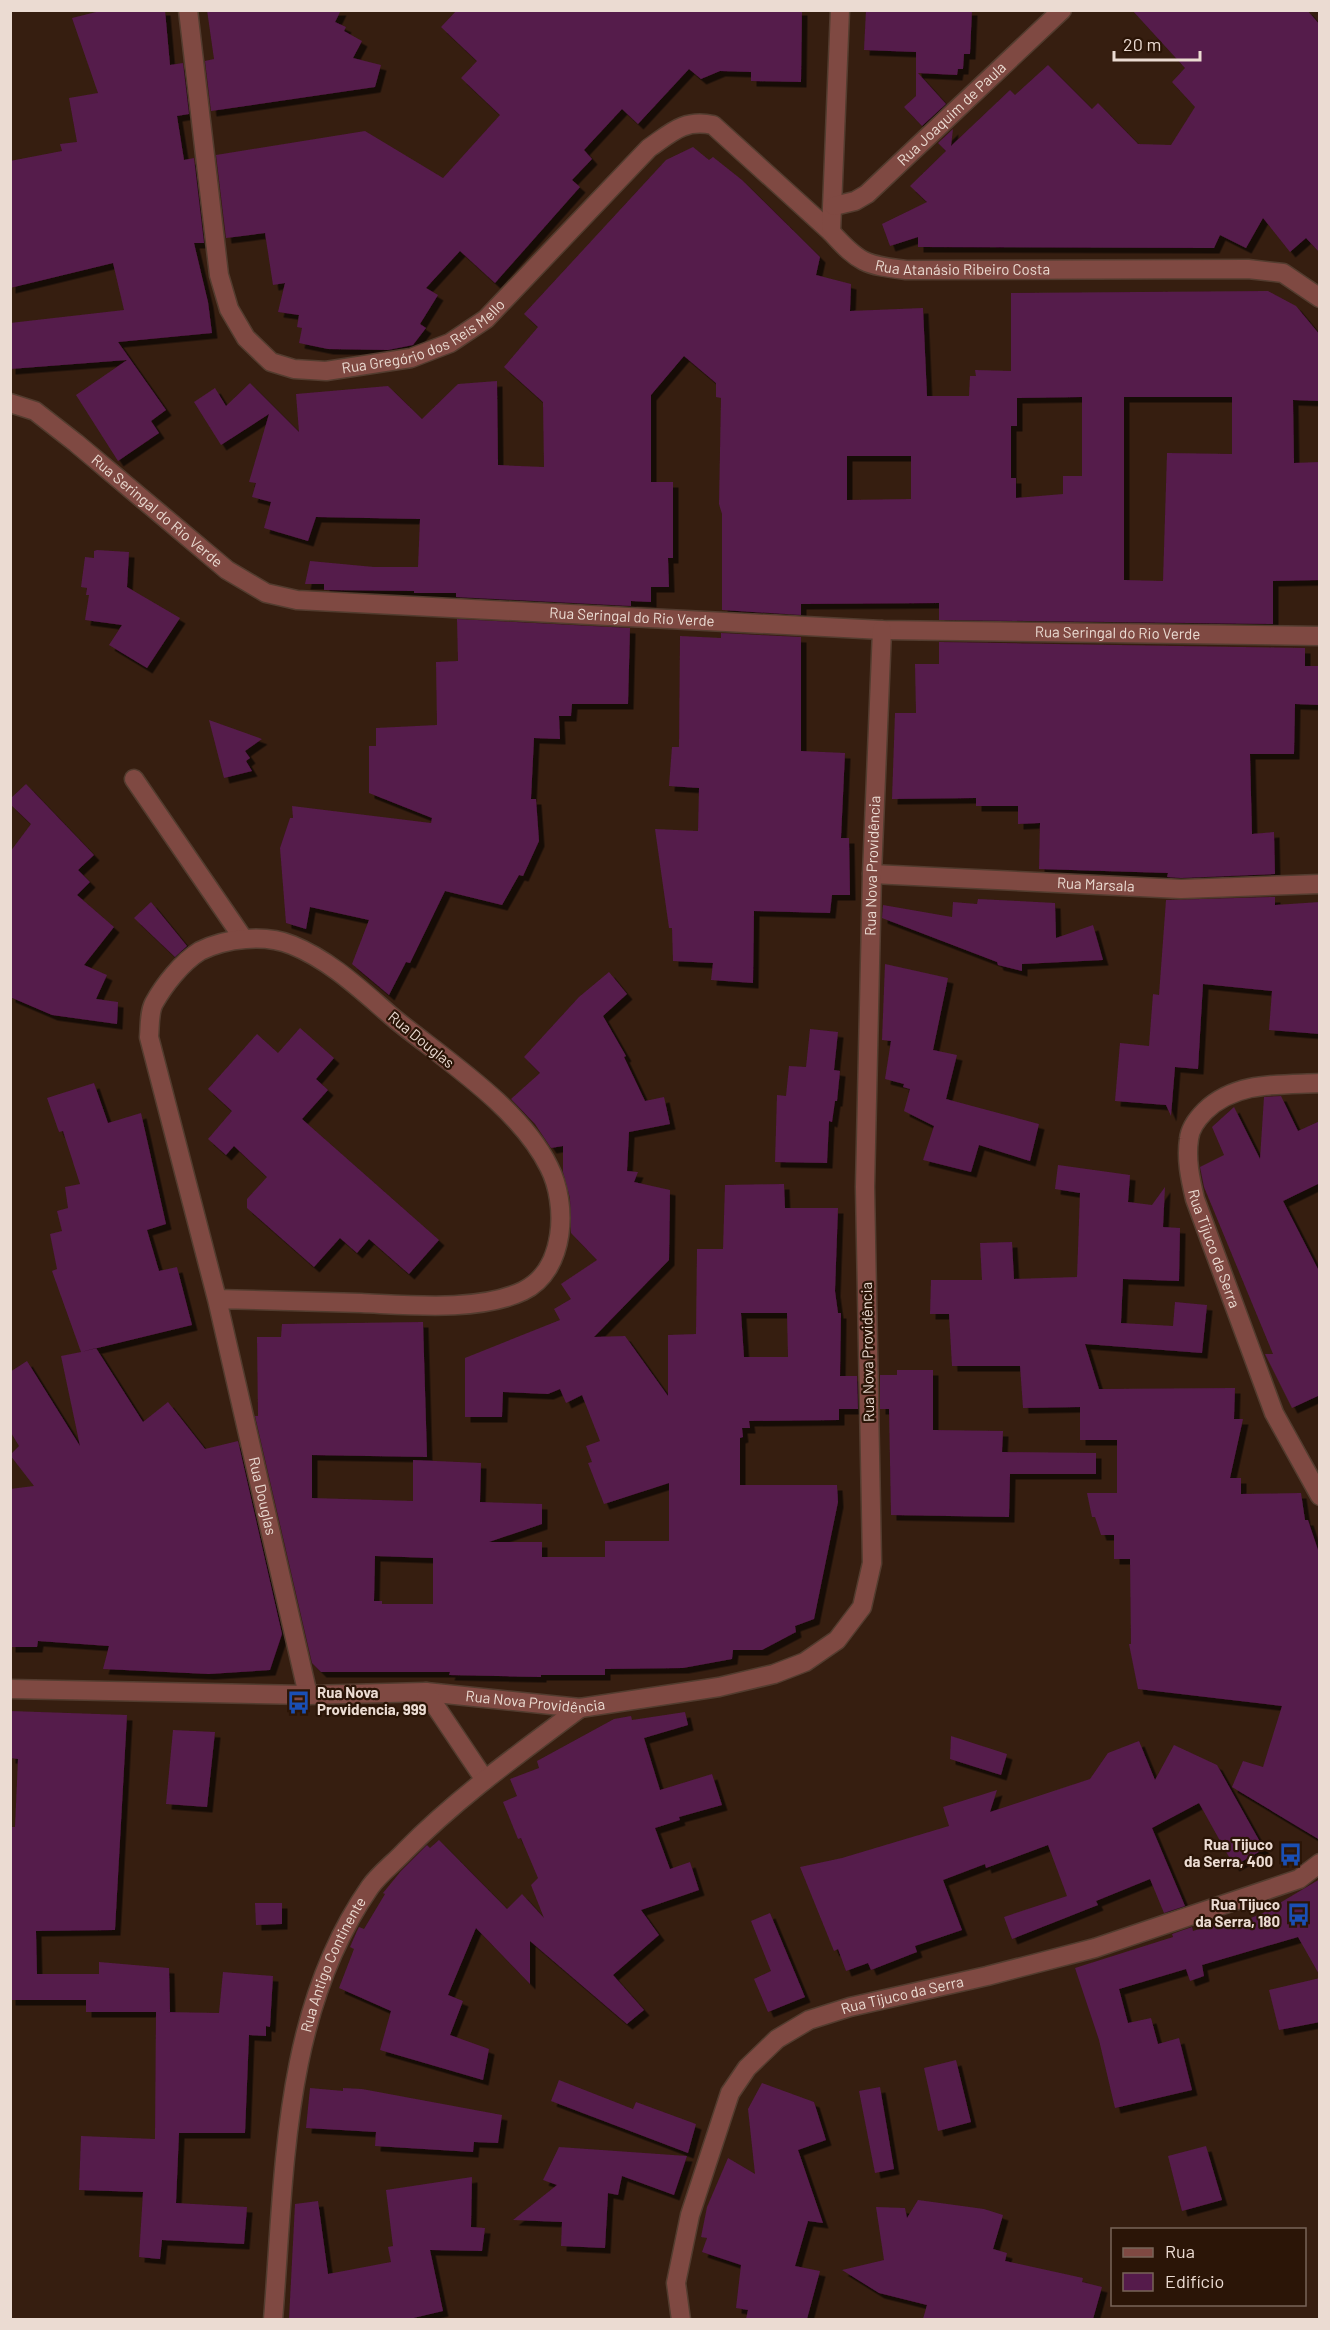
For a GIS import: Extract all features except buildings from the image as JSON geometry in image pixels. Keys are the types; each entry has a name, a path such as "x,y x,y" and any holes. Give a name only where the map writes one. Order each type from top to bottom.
{"street":[{"name":"Rua Gregório dos Reis Mello","path":"188,10 219,276 229,309 246,338 271,362 294,369 326,371 411,358 450,343 486,319 649,148 677,128 697,122 714,125 831,232"},
{"path":"831,232 834,206 832,157 840,10"},
{"name":"Rua Joaquim de Paula","path":"834,206 855,201 867,194 1062,10"},
{"name":"Rua Atanásio Ribeiro Costa","path":"831,232 857,259 870,265 906,270 1248,269 1283,273 1320,298"},
{"name":"Rua Seringal do Rio Verde","path":"10,404 35,411 226,570 266,593 297,600 336,604 882,630 1320,636"},
{"name":"Rua Nova Providência","path":"10,1689 308,1695 426,1692 580,1708 718,1688 774,1674 805,1662 837,1640 862,1608 872,1563 865,1186 872,874 882,630"},
{"path":"134,780 243,938"},
{"name":"Rua Marsala","path":"872,874 958,880 1181,889 1320,885"},
{"name":"Rua Douglas","path":"217,1299 406,1305 486,1303 524,1291 544,1273 556,1251 561,1204 550,1169 533,1140 487,1094 324,960 290,944 243,938 200,952 174,974 153,1005 149,1037 217,1299 308,1695"},
{"name":"Rua Tijuco da Serra","path":"1320,1083 1248,1088 1219,1098 1197,1119 1189,1136 1188,1166 1195,1198 1274,1413 1320,1496"},
{"path":"426,1692 485,1780"},
{"name":"Rua Antigo Continente","path":"273,2319 292,2094 315,1998 341,1940 371,1886 421,1835 485,1780 580,1708"},
{"name":"Rua Tijuco da Serra","path":"681,2319 676,2283 690,2215 730,2093 747,2068 777,2039 809,2020 850,2007 987,1976 1095,1948 1299,1879 1320,1863"}],"place":[{"name":"Rua Nova Providencia, 999","path":"299,1702"},
{"name":"Rua Tijuco da Serra, 400","path":"1291,1854"},
{"name":"Rua Tijuco da Serra, 180","path":"1298,1914"}]}
